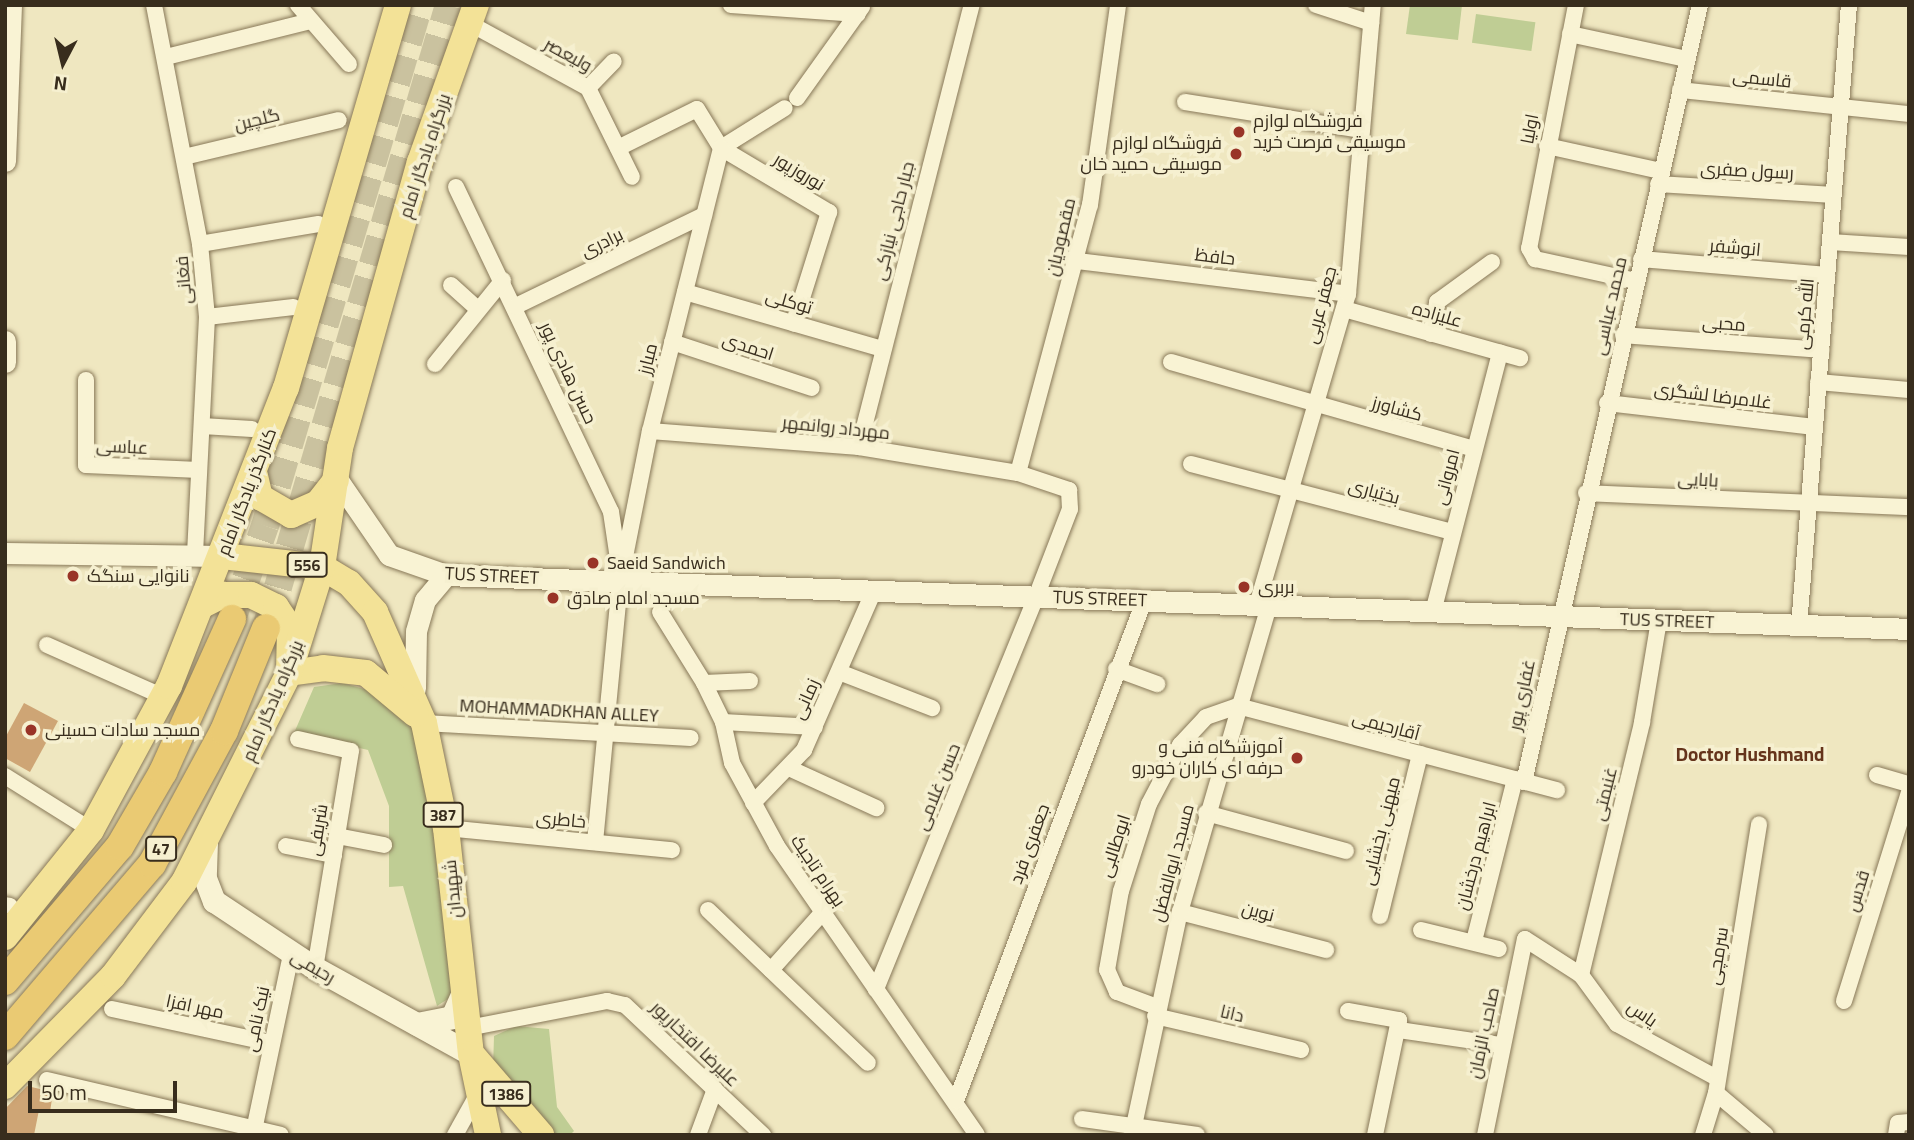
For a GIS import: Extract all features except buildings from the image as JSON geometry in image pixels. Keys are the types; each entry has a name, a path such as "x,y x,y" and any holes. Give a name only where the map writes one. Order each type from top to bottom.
{"highway":[{"name":"47","path":"5,981 120,846 163,772 232,620"},
{"name":"47","path":"5,1036 152,864 224,731 265,628"}],"main road":[{"name":"کنارگذر یادگار امام","path":"5,937 91,830 164,697 255,476 398,5"},
{"name":"بزرگراه یادگار امام","path":"5,1086 113,976 184,882 289,673 322,567 337,479 420,162 473,14"},
{"path":"255,476 260,497 291,515 318,503 337,479"},
{"name":"556","path":"222,556 322,567 349,583 375,612"},
{"path":"201,606 223,594 251,595 276,607 290,628 289,673 323,668 366,673 424,723"},
{"name":"شهیدان","path":"375,612 424,723 446,828 470,1041 488,1135"},
{"name":"رحیمی","path":"206,842 205,877 214,901 291,954 417,1024 470,1041"},
{"path":"417,1024 452,1017 464,990"},
{"name":"1386","path":"470,1041 541,1135"}],"street":[{"path":"5,161 10,5"},
{"name":"فغانی","path":"154,5 200,244 207,317 195,556"},
{"path":"298,5 349,64"},
{"path":"735,5 861,10"},
{"name":"جبار حاجی نیازکی","path":"859,447 972,5"},
{"name":"مقصودیان","path":"1018,473 1077,261 1118,5"},
{"path":"1317,5 1371,23"},
{"name":"جعفر عربی","path":"1263,606 1286,488 1310,406 1346,301 1373,5"},
{"name":"اولیا","path":"1576,5 1529,241 1535,259 1636,281"},
{"name":"محمد عباسی","path":"1558,617 1700,5"},
{"name":"الله کرمی","path":"1798,625 1849,5"},
{"path":"618,148 697,110 721,148 791,103 861,10"},
{"name":"ولیعصر","path":"473,14 588,88 632,177"},
{"path":"166,57 310,21"},
{"path":"1570,34 1687,59"},
{"path":"588,88 614,61"},
{"name":"قاسمی","path":"1680,90 1909,114"},
{"path":"1185,102 1362,130"},
{"name":"گلچین","path":"184,157 339,120"},
{"name":"رسول صفری","path":"1546,146 1660,178 1834,195"},
{"name":"مبارز","path":"620,582 649,431 721,148"},
{"name":"نوروزپور","path":"721,148 829,212 794,324"},
{"name":"حسن هادی پور","path":"456,187 516,306 611,512 620,582"},
{"name":"برادری","path":"516,306 704,215"},
{"path":"200,244 318,224"},
{"path":"1830,242 1909,247"},
{"name":"انوشفر","path":"1641,259 1827,275"},
{"name":"حافظ","path":"1077,261 1346,301"},
{"path":"1431,334 1437,302 1492,262"},
{"path":"435,364 503,280"},
{"path":"452,285 478,309"},
{"name":"توکلی","path":"685,292 883,349"},
{"name":"علیزاده","path":"1346,301 1431,334 1520,358"},
{"path":"207,317 293,307"},
{"name":"محبی","path":"1623,335 1821,350"},
{"path":"5,341 5,362"},
{"name":"احمدی","path":"672,342 812,388"},
{"name":"امروانی","path":"1433,612 1500,353"},
{"name":"کشاورز","path":"1171,362 1310,406 1474,449"},
{"name":"عباسی","path":"86,380 86,464 199,470"},
{"path":"1818,383 1909,390"},
{"name":"غلامرضا لشگری","path":"1607,403 1815,427"},
{"path":"202,426 252,429"},
{"name":"مهرداد روانمهر","path":"649,431 859,447 1018,473 1060,483 1072,499 1036,597"},
{"name":"بختیاری","path":"1191,464 1452,532"},
{"name":"TUS STREET","path":"337,479 389,555 446,575 872,595 1036,597 1909,629"},
{"name":"بابایی","path":"1586,493 1808,505 1909,507"},
{"name":"556","path":"5,553 222,556"},
{"path":"424,723 411,658 425,600 446,575"},
{"path":"595,842 620,582"},
{"name":"زمانی","path":"753,803 791,769 815,727 872,595"},
{"name":"حسن غلامی","path":"876,990 1036,597"},
{"name":"جعفری فرد","path":"956,1101 1116,669 1144,601"},
{"name":"مسجد ابوالفضل","path":"1133,1128 1156,1011 1180,912 1263,606"},
{"name":"بهرام تاجیک","path":"660,612 704,683 723,722 728,754 753,803 822,913 956,1101 977,1135"},
{"name":"غفاری پور","path":"1520,780 1558,617"},
{"name":"غنیمتی","path":"1581,975 1642,722 1659,620"},
{"path":"47,645 164,697"},
{"path":"1116,669 1157,684"},
{"path":"839,672 932,708"},
{"path":"704,683 750,681"},
{"name":"آقارحیمی","path":"1238,706 1557,790"},
{"name":"ابوطالبی","path":"1156,1011 1110,987 1121,891 1149,804 1180,746 1206,717 1238,706"},
{"path":"723,722 815,727"},
{"name":"MOHAMMADKHAN ALLEY","path":"424,723 605,731 691,738"},
{"name":"شریفی","path":"298,739 351,751 315,968"},
{"name":"میهنی بخشایی","path":"1380,916 1420,754"},
{"path":"791,769 876,808"},
{"path":"1877,775 1909,784"},
{"path":"6,780 91,830"},
{"name":"ابراهیم درخشان","path":"1474,941 1520,780"},
{"name":"قدس","path":"1844,1001 1902,840 1909,792"},
{"path":"1206,813 1346,850"},
{"name":"سرمچی","path":"1703,1135 1717,1086 1759,824"},
{"name":"خاطری","path":"446,828 672,850"},
{"path":"337,836 384,845"},
{"path":"286,846 334,855"},
{"path":"708,910 868,1063"},
{"name":"نوین","path":"1180,912 1326,950"},
{"path":"771,970 822,913"},
{"path":"1421,930 1499,949"},
{"name":"یاس","path":"1525,939 1581,975 1617,1024 1717,1086 1766,1135"},
{"name":"صاحب الزمان","path":"1485,1135 1500,1045 1525,939"},
{"name":"نیک نامی","path":"254,1132 291,954"},
{"name":"علیرضا افتخارپور","path":"470,1041 607,1001 638,1014 763,1135"},
{"name":"مهر افزا","path":"112,1009 271,1043"},
{"name":"دانا","path":"1156,1011 1301,1050"},
{"path":"1348,1011 1399,1020 1375,1135"},
{"path":"1399,1030 1500,1045"},
{"path":"47,1080 254,1132 281,1135"},
{"path":"698,1135 715,1089"},
{"path":"455,1135 480,1090"},
{"path":"1082,1119 1197,1135"},
{"path":"1896,1135 1898,1123 1909,1122"}],"green space":[{"path":"1410,5 1462,5 1458,40 1406,34"},
{"path":"1476,14 1535,22 1531,51 1472,43"},
{"path":"342,683 372,691 409,715 440,816 454,995 437,1006 403,886 389,887 389,806 368,750 294,733 314,687"},
{"path":"516,1026 549,1029 557,1107 574,1131 570,1135 552,1135 493,1069 494,1036"}],"tunnel":[{"path":"232,619 265,526 419,5"},
{"path":"266,628 449,5"}],"place":[{"name":"فروشگاه لوازم موسیقی فرصت خرید","path":"1239,132"},
{"name":"فروشگاه لوازم موسیقی حمید خان","path":"1236,154"},
{"name":"Saeid Sandwich","path":"593,563"},
{"name":"نانوایی سنگک","path":"73,576"},
{"name":"بربری","path":"1244,587"},
{"name":"مسجد امام صادق","path":"553,598"},
{"name":"مسجد سادات حسینی","path":"31,730"},
{"name":"آموزشگاه فنی و حرفه ای کاران خودرو","path":"1297,758"}],"district":[{"name":"Doctor Hushmand","path":"1750,755"}]}
